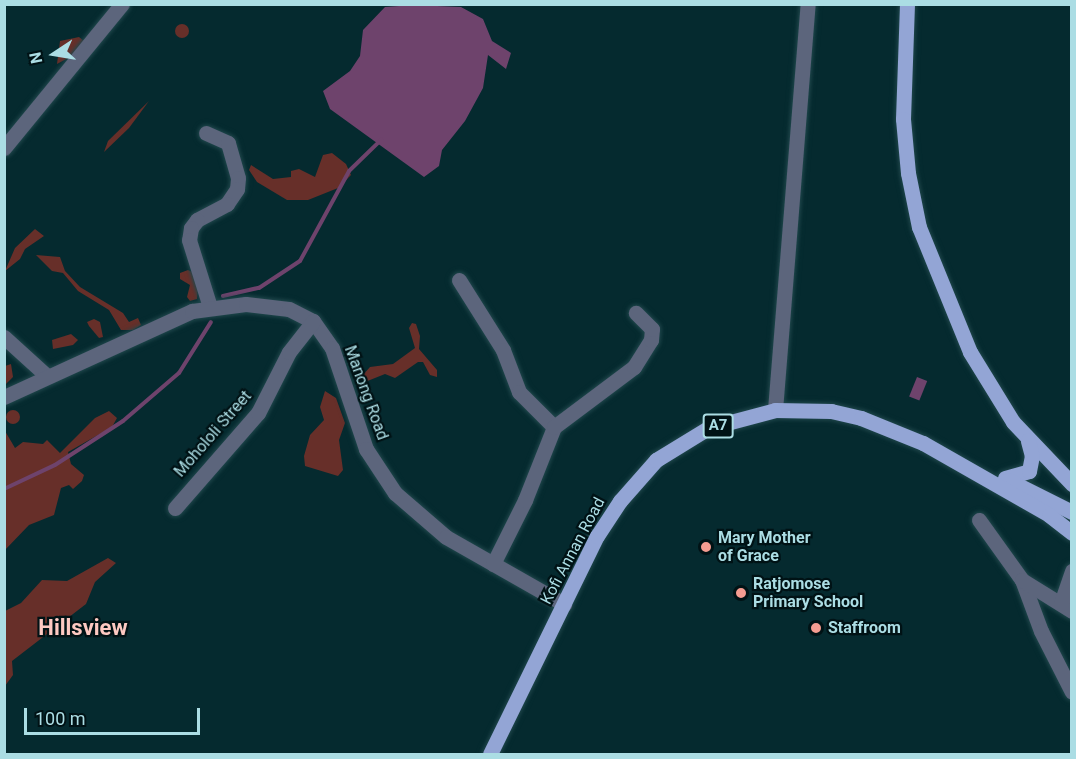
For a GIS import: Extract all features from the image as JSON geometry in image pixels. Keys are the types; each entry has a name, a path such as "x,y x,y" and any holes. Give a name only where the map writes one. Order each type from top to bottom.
{"main road":[{"path":"908,4 903,119 908,173 919,227 963,330 970,352 1028,440 1071,484"},
{"path":"963,330 978,347 1021,418 1071,470"},
{"name":"Kofi Annan Road","path":"490,754 564,604 620,501 657,460 708,428 775,410 831,411 861,418 949,457 1005,478 1071,512"},
{"path":"1005,478 1029,471 1032,456 1028,440"},
{"name":"Kofi Annan Road","path":"949,457 1049,514 1071,533"}],"street":[{"path":"4,148 122,4"},
{"path":"775,410 808,4"},
{"path":"206,133 228,143 238,178 237,189 227,204 197,220 191,228 189,240 210,307"},
{"path":"459,280 503,350 519,392 554,427"},
{"path":"4,397 47,376 210,307 266,305 289,309 313,321"},
{"path":"493,564 525,500 554,427 634,367 651,340 652,330 636,313"},
{"name":"Mohololi Street","path":"175,508 258,412 289,352 313,321"},
{"name":"Manong Road","path":"313,321 332,348 366,449 381,476 437,530 564,604"},
{"path":"4,337 47,376"},
{"path":"980,520 1022,580 1041,631 1071,692"},
{"path":"1022,580 1066,607 1071,577"}],"shaded area":[{"path":"413,5 461,7 483,19 492,41 511,53 506,69 488,55 483,88 465,121 442,150 439,166 424,177 330,109 323,91 350,71 360,56 363,30 385,7"},
{"path":"179,24 185,24 189,31 185,38 179,38 175,34 175,28"},
{"path":"79,37 84,41 72,56 57,64 60,41"},
{"path":"149,101 129,128 104,152 108,141"},
{"path":"332,153 346,164 351,175 338,188 308,200 287,200 257,182 249,170 251,165 273,179 291,177 291,171 299,169 315,177 323,155"},
{"path":"35,229 44,236 25,249 20,259 5,271 15,248"},
{"path":"36,255 60,257 65,271 80,287 123,313 129,322 138,318 141,325 133,330 121,330 109,310 78,291 63,273 52,271"},
{"path":"188,270 192,272 198,288 197,299 190,301 187,297 190,285 180,279 180,273"},
{"path":"94,319 100,322 103,337 99,338 87,322"},
{"path":"412,323 416,324 420,336 419,349 437,370 437,377 430,375 423,362 418,362 395,378 385,374 365,382 362,376 370,367 393,364 415,348 409,328"},
{"path":"71,334 78,340 73,345 53,349 52,340"},
{"path":"11,364 13,377 5,385 5,366"},
{"path":"917,377 927,381 919,401 909,396"},
{"path":"325,391 336,398 345,423 339,440 343,470 338,476 305,466 304,456 310,435 324,420 320,407"},
{"path":"10,410 16,410 20,417 16,424 10,424 6,420 6,414"},
{"path":"109,411 117,418 112,427 68,452 71,464 84,475 82,481 73,489 69,485 61,488 54,515 29,525 5,550 5,431 15,448 23,442 43,444 47,440 60,453 95,418"},
{"path":"108,558 116,563 95,582 86,604 12,661 13,675 5,686 5,611 21,603 42,580 67,581"}],"waterway":[{"path":"223,296 259,288 300,261 349,171 381,140"},
{"path":"4,489 55,465 123,421 179,373 211,322"}],"place":[{"name":"Mary Mother of Grace","path":"706,547"},
{"name":"Ratjomose Primary School","path":"741,593"},
{"name":"Staffroom","path":"816,628"}],"district":[{"name":"Hillsview","path":"83,628"}]}
